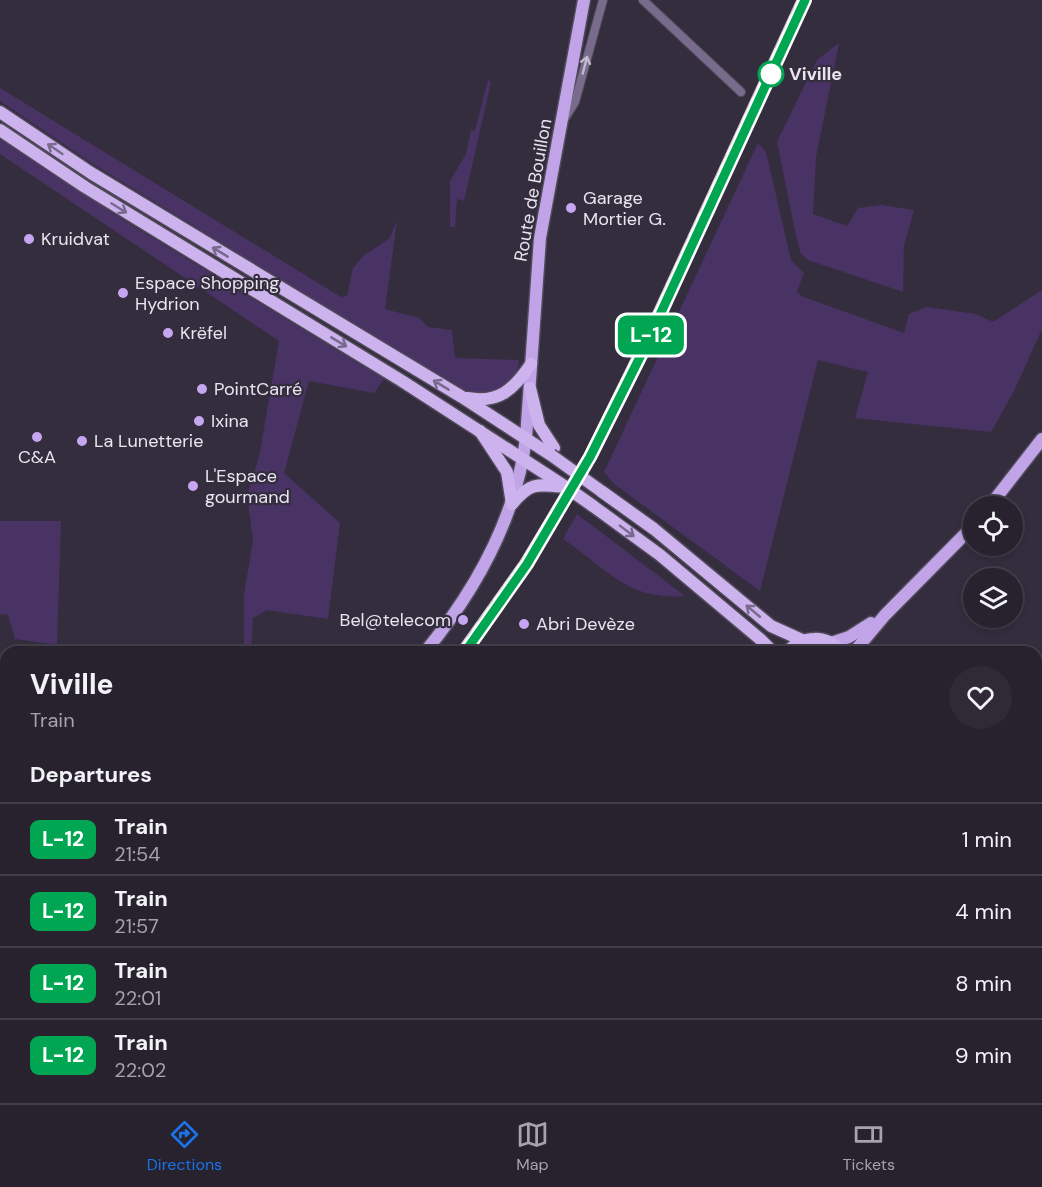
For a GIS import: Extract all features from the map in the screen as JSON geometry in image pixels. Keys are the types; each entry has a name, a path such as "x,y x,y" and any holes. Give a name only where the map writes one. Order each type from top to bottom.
{"highway":[{"path":"0,112 111,185 526,438 553,451 579,474 654,529 771,626 802,640 822,639 835,646"},
{"path":"0,130 85,188 480,429 543,471 660,555 767,646"},
{"path":"462,397 494,399 508,393 531,364"},
{"path":"530,388 539,426 553,451"},
{"path":"480,429 507,472 512,504"},
{"path":"512,504 524,490 537,484 566,487"},
{"path":"794,646 802,640"}],"main road":[{"name":"Route de Bouillon","path":"429,646 450,618 491,552 512,504 524,459 540,238 564,119 584,0"},
{"path":"998,496 1042,439"},
{"path":"859,646 885,615 963,536"},
{"path":"831,643 849,637 885,615"}],"street":[{"path":"564,119 575,102 603,0"},
{"path":"643,0 741,92"}],"shaded area":[{"path":"839,43 816,157 813,214 847,226 858,208 881,205 914,210 904,246 903,292 808,260 801,254 797,240 777,142 817,60"},
{"path":"488,80 491,82 464,201 457,199 455,227 450,227 450,181 466,154 471,130 475,131"},
{"path":"0,88 341,297 347,296 353,268 363,256 389,239 397,221 385,309 419,318 428,327 452,330 455,358 519,360 514,376 493,395 465,393 90,162 0,101"},
{"path":"0,139 120,218 384,379 374,393 309,381 284,473 340,523 328,619 267,610 253,618 251,646 244,646 244,594 253,540 247,495 259,457 279,341 0,154"},
{"path":"758,143 766,152 791,260 804,273 797,291 801,296 904,333 909,314 927,307 976,314 993,322 1042,290 1042,329 1013,393 991,432 855,418 868,372 818,360 760,591 614,484 604,472"},
{"path":"577,514 685,596 647,593 632,588 605,571 563,539"},
{"path":"0,521 61,521 57,645 15,639 8,615 0,614"}],"railway":[{"path":"462,646 522,562 586,455 641,343 799,0"}],"train":[{"name":"L-12","path":"469,646 527,564 558,515 590,457 646,345 805,0"}],"place":[{"name":"Viville","path":"771,74"},
{"name":"Garage Mortier G.","path":"571,208"},
{"name":"Kruidvat","path":"29,239"},
{"name":"Espace Shopping Hydrion","path":"123,293"},
{"name":"Krëfel","path":"168,333"},
{"name":"PointCarré","path":"202,389"},
{"name":"Ixina","path":"199,421"},
{"name":"C&A","path":"37,437"},
{"name":"La Lunetterie","path":"82,441"},
{"name":"L'Espace gourmand","path":"193,486"},
{"name":"Bel@telecom","path":"463,620"},
{"name":"Abri Devèze","path":"524,624"}]}
